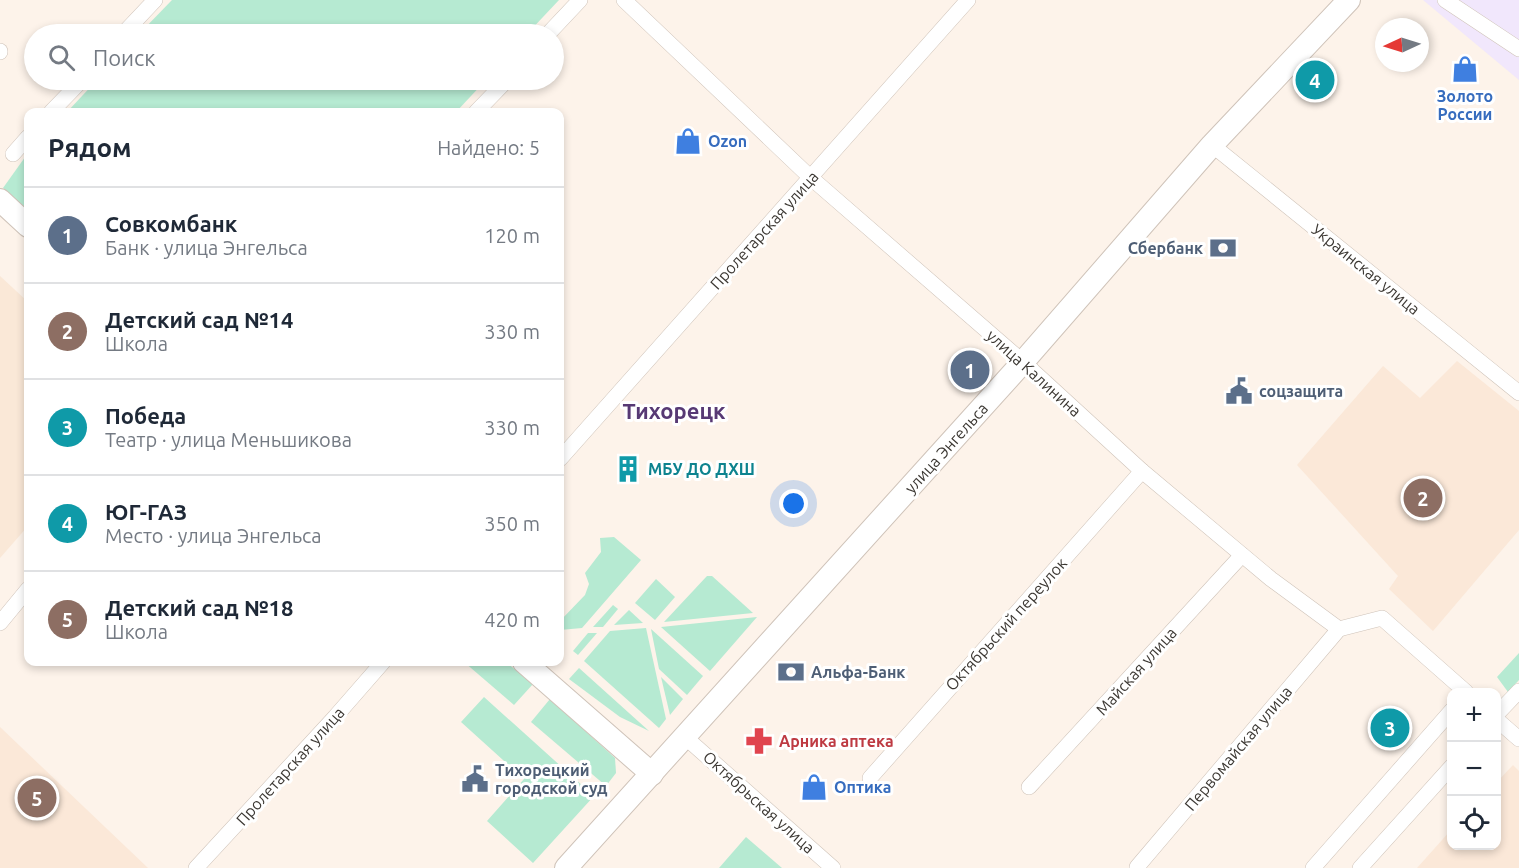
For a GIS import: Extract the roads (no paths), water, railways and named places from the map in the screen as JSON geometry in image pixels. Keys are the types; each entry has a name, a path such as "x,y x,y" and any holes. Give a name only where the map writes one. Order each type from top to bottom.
{"main road":[{"name":"улица Энгельса","path":"567,868 1023,362 1212,145 1349,0"},
{"path":"0,200 24,222"},
{"path":"529,666 652,774"}],"street":[{"path":"132,24 155,0"},
{"path":"557,24 580,0"},
{"name":"улица Калинина","path":"624,0 810,177 1023,362 1142,471 1242,555 1339,630"},
{"name":"Пролетарская улица","path":"564,454 968,0"},
{"path":"1444,0 1519,49"},
{"path":"55,108 72,90"},
{"path":"480,108 497,90"},
{"path":"13,154 24,141"},
{"name":"Украинская улица","path":"1212,145 1519,393"},
{"name":"Октябрьский переулок","path":"870,778 1142,471"},
{"name":"Майская улица","path":"1029,787 1242,555"},
{"path":"0,623 24,594"},
{"path":"1339,630 1382,618 1460,688"},
{"name":"Первомайская улица","path":"1137,867 1339,630"},
{"name":"Пролетарская улица","path":"196,868 335,717 379,666"},
{"path":"1501,712 1519,691"},
{"path":"1313,868 1447,716"},
{"path":"1501,721 1519,739"},
{"name":"Октябрьская улица","path":"685,737 833,868"},
{"path":"1360,868 1447,772"}],"place":[{"name":"Золото России","path":"1465,69"},
{"name":"ЮГ-ГАЗ","path":"1315,80"},
{"name":"Ozon","path":"688,141"},
{"name":"Сбербанк","path":"1223,248"},
{"name":"Совкомбанк","path":"970,370"},
{"name":"соцзащита","path":"1239,391"},
{"name":"МБУ ДО ДХШ","path":"628,469"},
{"name":"Детский сад №14","path":"1423,498"},
{"name":"Альфа-Банк","path":"791,672"},
{"name":"Победа","path":"1390,728"},
{"name":"Арника аптека","path":"759,741"},
{"name":"Тихорецкий городской суд","path":"475,779"},
{"name":"Оптика","path":"814,787"},
{"name":"Детский сад №18","path":"37,798"}],"district":[{"name":"Тихорецк","path":"674,410"}]}
